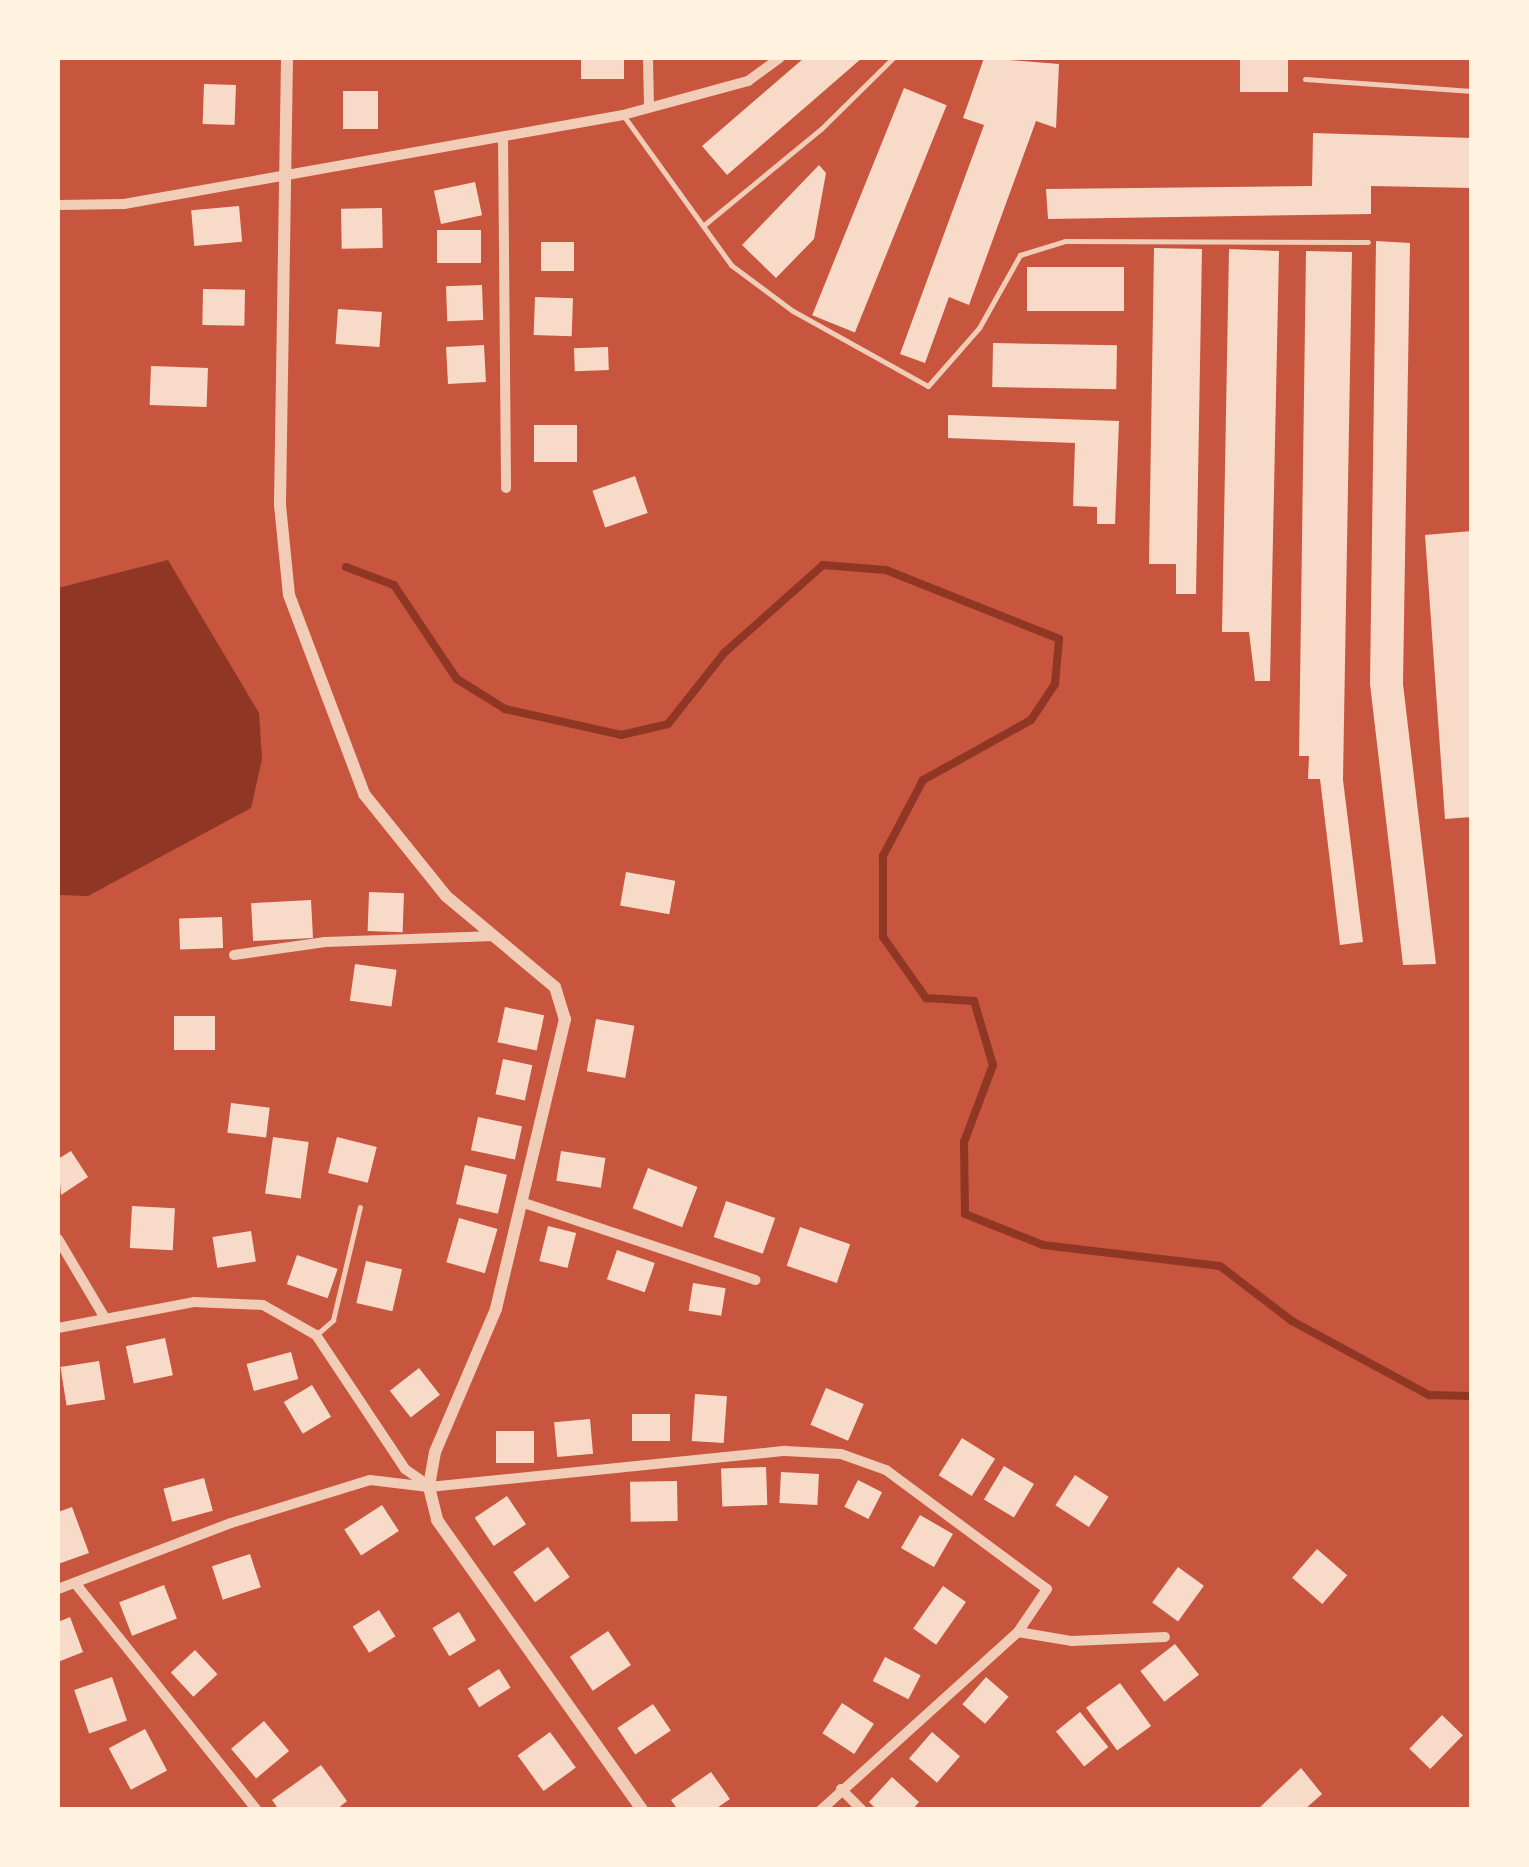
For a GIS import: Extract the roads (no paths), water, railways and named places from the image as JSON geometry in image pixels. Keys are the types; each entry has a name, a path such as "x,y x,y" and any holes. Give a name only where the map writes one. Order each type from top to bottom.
{"street":[{"path":"287,58 280,505 289,595 364,794 446,896 501,936 554,987 565,1019 496,1308 435,1452 430,1487 437,1520 642,1810"},
{"path":"648,58 649,107"},
{"path":"58,205 124,204 623,115 748,81 780,58"},
{"path":"504,137 506,488"},
{"path":"234,955 325,942 501,936"},
{"path":"524,1203 756,1280"},
{"path":"58,1239 105,1318"},
{"path":"58,1328 194,1302 262,1305 316,1335 405,1469 430,1487"},
{"path":"58,1589 231,1523 370,1480 430,1487 786,1451 841,1454 886,1470 1047,1589 1018,1632 821,1810"},
{"path":"76,1583 256,1810"},
{"path":"1018,1632 1072,1641 1166,1637"},
{"path":"841,1789 862,1810"}],"lane":[{"path":"704,225 821,129 893,58"},
{"path":"1305,78 1472,91"},
{"path":"623,115 731,265 793,311 928,386 979,328 1020,255 1065,241 1368,242"},
{"path":"316,1335 333,1320 360,1207"}],"waterway":[{"path":"346,567 394,585 457,679 505,709 621,735 668,724 724,653 823,565 886,570 1059,639 1055,684 1031,720 923,780 883,856 883,937 926,998 974,1001 993,1065 964,1142 965,1214 1043,1245 1220,1266 1292,1321 1429,1395 1472,1396"}]}
